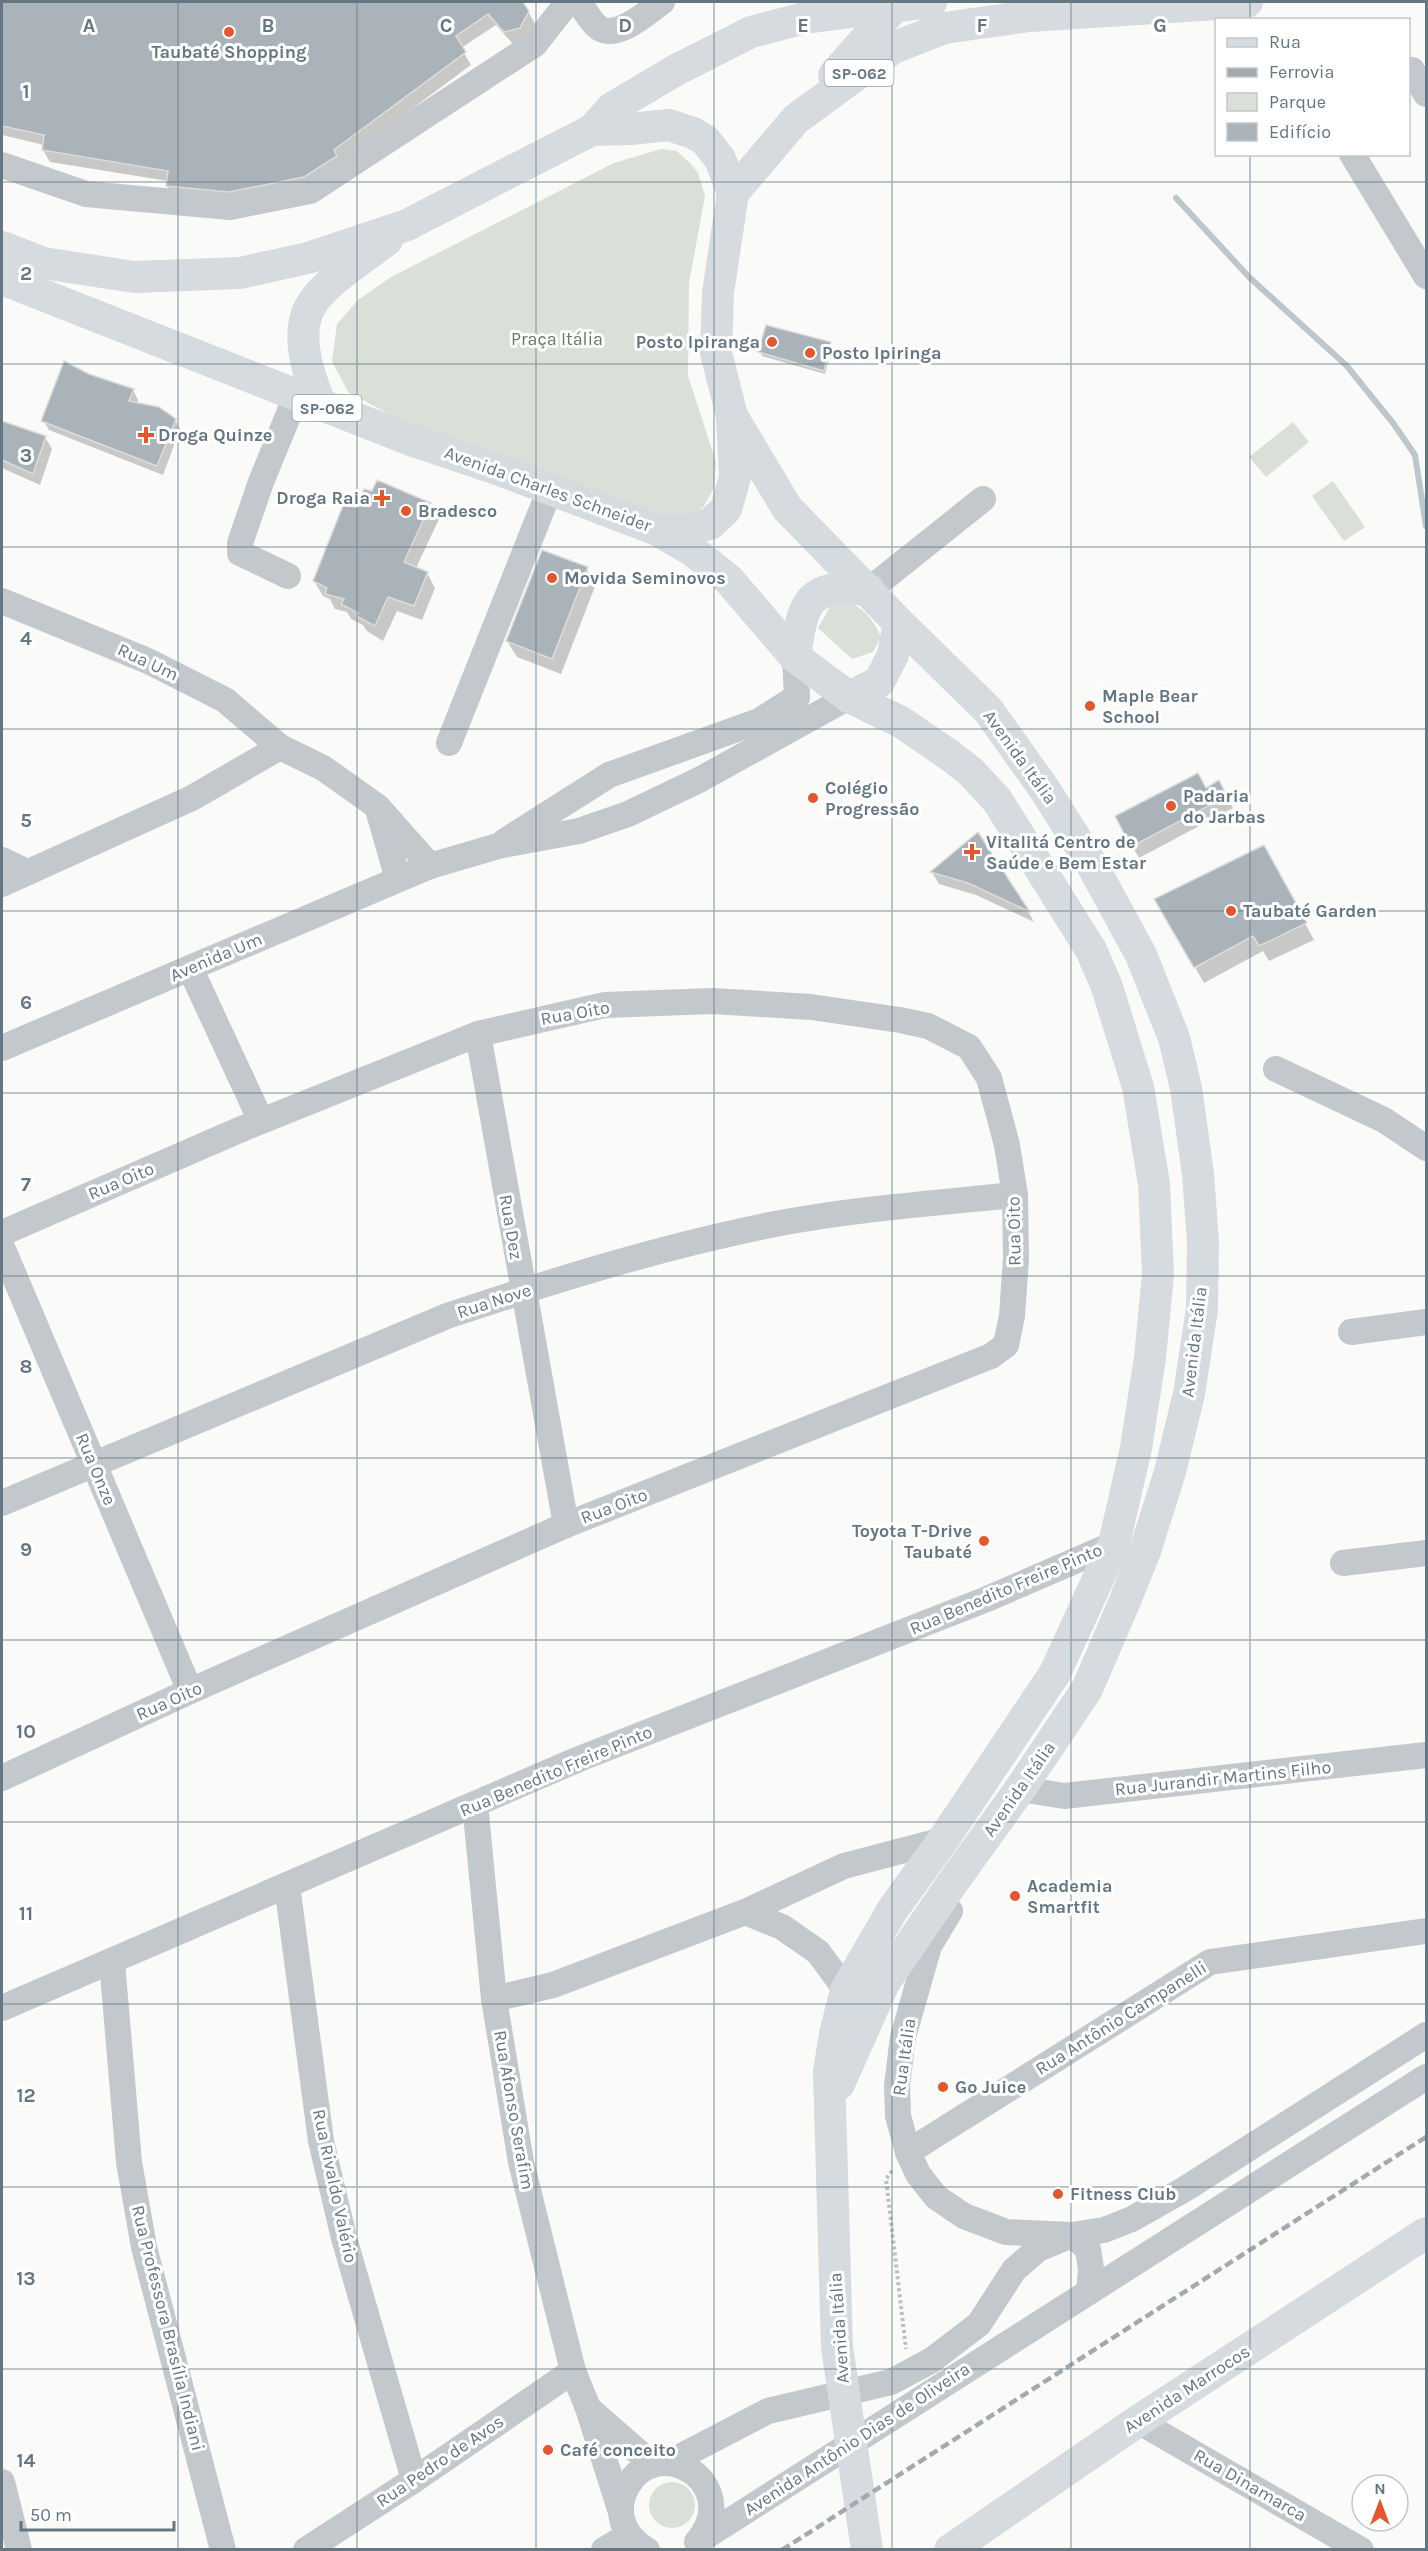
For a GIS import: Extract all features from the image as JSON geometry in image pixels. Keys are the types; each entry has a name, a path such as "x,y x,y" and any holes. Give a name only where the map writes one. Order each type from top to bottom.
{"main road":[{"name":"SP-062","path":"2,246 43,263 134,277 240,273 308,258 407,225 592,130 612,108 676,70 801,10 931,2"},
{"name":"SP-062","path":"592,130 669,125 693,133 705,140 720,159 733,193 796,119 893,48 944,28 1030,16 1248,2"},
{"path":"796,119 894,4"},
{"name":"Avenida Charles Schneider","path":"2,279 309,400 655,529 686,530 710,524 726,509 735,477 732,416 716,353 718,293 733,193"},
{"name":"SP-062","path":"309,400 309,373 303,336 309,308 325,288 407,225"},
{"name":"Avenida Itália","path":"732,416 788,508 899,623 988,710 1045,790 1113,904 1141,955 1174,1038 1186,1088 1198,1174 1203,1242 1202,1309 1189,1394 1170,1472 1145,1551 1087,1689 1020,1790 884,1983 830,2105"},
{"path":"655,529 693,551 729,580 795,657 849,697 879,682 893,655 899,623"},
{"path":"795,657 800,621 805,608 815,596 842,587 869,590"},
{"name":"Avenida Itália","path":"849,697 901,722 971,772 997,800 1091,950 1116,1013 1138,1087 1154,1184 1158,1274 1150,1358 1136,1448 1114,1544 1055,1673 943,1840 893,1909 846,1990 830,2063 837,2347 867,2550"},
{"name":"Avenida Marrocos","path":"950,2550 1138,2421 1426,2232"}],"street":[{"path":"3,168 86,194 230,207 310,191 535,44 568,2"},
{"path":"579,2 597,28 608,32 620,29 662,2"},
{"path":"1410,70 1426,94"},
{"path":"1353,156 1426,276"},
{"path":"288,576 240,553 240,543 261,482 309,400"},
{"path":"449,742 550,489"},
{"path":"869,590 983,499"},
{"name":"Rua Um","path":"2,601 148,661 225,700 280,747 323,768 378,807 430,866"},
{"path":"498,846 609,775 759,721 778,710 796,696 795,657"},
{"path":"498,846 579,831 628,814 699,780 849,697"},
{"path":"2,884 192,798 280,747"},
{"path":"378,807 398,879"},
{"name":"Avenida Um","path":"2,1048 398,879 430,866 498,846"},
{"path":"2,860 27,872"},
{"path":"183,971 253,1125"},
{"name":"Rua Oito","path":"2,1233 253,1125 478,1034 605,1005 712,1000 811,1007 900,1020 928,1026 969,1047 989,1078 1006,1145 1015,1195 1016,1258 1012,1316 1006,1345 992,1356 566,1525 190,1691 2,1778"},
{"name":"Rua Dez","path":"478,1034 522,1291 566,1525"},
{"path":"1276,1069 1384,1120 1426,1148"},
{"name":"Rua Nove","path":"2,1503 447,1316 522,1291 676,1245 777,1224 879,1209 1015,1195"},
{"name":"Rua Onze","path":"2,1247 190,1691"},
{"path":"1351,1332 1426,1322"},
{"name":"Rua Benedito Freire Pinto","path":"2,2008 579,1759 987,1599 1114,1544"},
{"path":"1343,1563 1426,1553"},
{"name":"Rua Jurandir Martins Filho","path":"1020,1790 1065,1796 1426,1755"},
{"name":"Rua Itália","path":"1020,1790 929,1946 903,2037 897,2085 898,2116 908,2152 918,2174 936,2197 964,2216 1006,2232 1072,2235"},
{"name":"Rua Afonso Serafim","path":"475,1804 494,1999 521,2162 573,2371 588,2408 620,2509"},
{"path":"494,1999 553,1985 745,1912 844,1866 943,1840"},
{"name":"Rua Rivaldo Valério","path":"287,1885 321,2140 344,2238 414,2480"},
{"path":"745,1912 782,1927 819,1952 846,1990"},
{"name":"Rua Antônio Campanelli","path":"908,2152 1210,1962 1426,1931"},
{"name":"Rua Professora Brasília Indiani","path":"111,1962 129,2162 144,2247 223,2550"},
{"path":"604,2550 638,2542 623,2523 620,2509 623,2494 630,2481 640,2471 661,2464 768,2411 891,2382 932,2360 979,2324 1014,2270 1038,2249 1072,2235 1104,2230 1132,2219 1185,2189 1426,2035"},
{"name":"Avenida Antônio Dias de Oliveira","path":"689,2547 1426,2077"},
{"path":"1072,2235 1088,2249 1091,2269 1089,2292"},
{"name":"Rua Pedro de Avos","path":"306,2550 414,2480 573,2371"},
{"path":"588,2408 661,2464"},
{"name":"Rua Dinamarca","path":"1138,2421 1361,2550"},
{"name":"Avenida Antônio Dias de Oliveira","path":"661,2464 682,2466 695,2473 704,2483 710,2495 712,2508 710,2520 705,2532 689,2547"},
{"path":"2,2482 20,2550"}],"path":[{"path":"908,2152 886,2179 909,2372"}],"green space":[{"name":"Praça Itália","path":"661,149 677,151 690,163 698,173 705,196 689,283 688,376 716,462 714,488 704,506 694,516 653,520 398,419 348,392 332,361 337,324 358,300 391,277 614,163"},
{"path":"1293,422 1309,442 1266,477 1249,457"},
{"path":"1333,481 1365,527 1344,541 1312,496"},
{"path":"841,600 855,605 866,613 874,624 881,637 873,652 852,659 818,628 830,607"},
{"path":"672,2482 688,2489 695,2505 688,2521 672,2528 656,2521 649,2505 656,2489"}],"building":[{"path":"2,2 523,2 529,11 520,28 504,32 488,14 456,36 466,52 334,150 337,156 304,177 229,192 166,186 168,171 42,150 44,135 2,126"},
{"path":"766,325 831,342 824,371 758,352"},
{"path":"64,361 89,374 134,389 129,401 159,407 176,419 157,466 41,421"},
{"path":"2,421 46,436 33,474 2,460"},
{"path":"377,480 431,503 404,562 428,572 414,606 388,597 375,626 356,616 358,613 341,604 344,599 325,594 327,588 313,581 344,503 356,507 364,489 372,491"},
{"path":"542,550 588,567 552,659 506,641"},
{"name":"Padaria do Jarbas","path":"1198,773 1206,788 1219,780 1227,796 1131,847 1115,816"},
{"name":"Vitalitá Centro de Saúde e Bem Estar","path":"978,832 1030,912 968,883 930,872"},
{"name":"Taubaté Garden","path":"1264,845 1307,923 1259,946 1253,936 1194,968 1154,899"}],"waterway":[{"path":"1176,198 1250,278 1346,365 1393,423 1415,455 1426,526"}],"railway":[{"path":"782,2550 1426,2137"}],"place":[{"name":"Taubaté Shopping","path":"229,32"},
{"name":"Posto Ipiranga","path":"772,342"},
{"name":"Posto Ipiringa","path":"810,353"},
{"name":"Droga Quinze","path":"146,435"},
{"name":"Droga Raia","path":"382,498"},
{"name":"Bradesco","path":"406,511"},
{"name":"Movida Seminovos","path":"552,578"},
{"name":"Maple Bear School","path":"1090,706"},
{"name":"Colégio Progressão","path":"813,798"},
{"name":"Padaria do Jarbas","path":"1171,806"},
{"name":"Vitalitá Centro de Saúde e Bem Estar","path":"972,852"},
{"name":"Taubaté Garden","path":"1231,911"},
{"name":"Toyota T-Drive Taubaté","path":"984,1541"},
{"name":"Academia Smartfit","path":"1015,1896"},
{"name":"Go Juice","path":"943,2087"},
{"name":"Fitness Club","path":"1058,2194"},
{"name":"Café conceito","path":"548,2450"}]}
